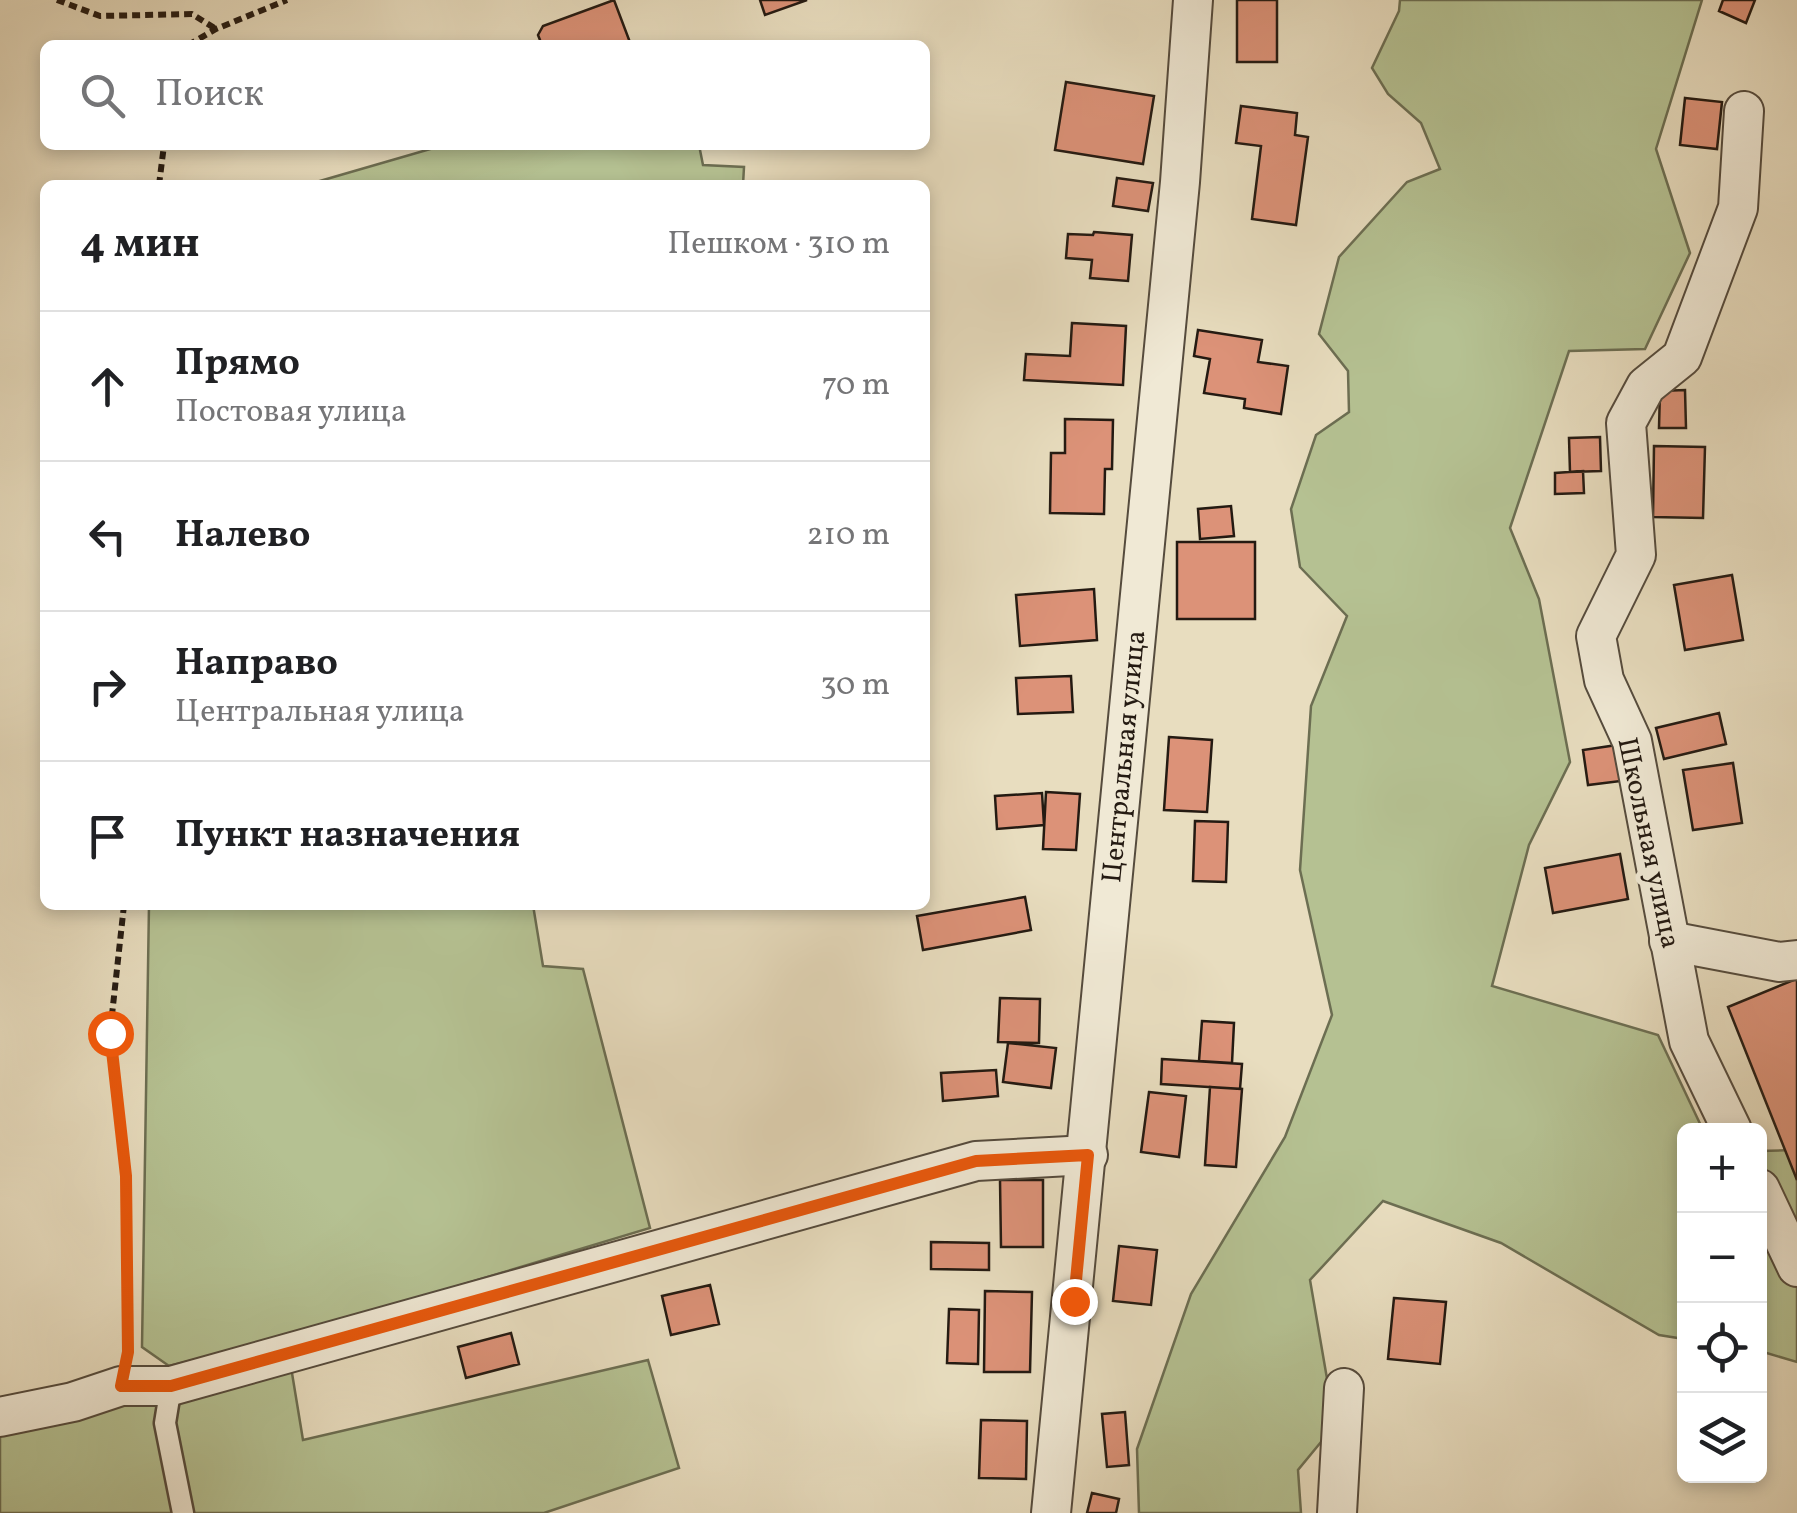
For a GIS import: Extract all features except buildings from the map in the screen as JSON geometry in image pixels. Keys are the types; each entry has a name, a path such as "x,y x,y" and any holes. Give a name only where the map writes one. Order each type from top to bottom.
{"street":[{"name":"Центральная улица","path":"1051,1513 1178,202 1193,0"},
{"name":"Школьная улица","path":"1729,1123 1688,1041 1632,741 1604,680 1596,636 1636,555 1626,423 1646,386 1682,357 1738,208 1744,112"},
{"path":"1669,941 1780,962 1797,960"},
{"path":"0,1417 74,1402 121,1386 171,1386 976,1161 1088,1155"},
{"path":"1767,1204 1797,1268"},
{"path":"1337,1513 1344,1388"}],"lane":[{"path":"171,1386 165,1423 183,1513"}],"path":[{"path":"57,0 100,16 192,14 216,28"},
{"path":"196,40 216,28 288,0"},
{"path":"159,180 163,150"},
{"path":"121,1386 128,1352 126,1176 110,1033 123,910"}],"green space":[{"path":"1400,0 1702,0 1656,149 1690,253 1645,349 1569,351 1510,528 1539,599 1570,762 1529,845 1492,986 1658,1035 1700,1123 1677,1123 1677,1338 1659,1335 1501,1243 1383,1201 1310,1280 1335,1425 1298,1470 1301,1513 1139,1513 1137,1449 1191,1294 1285,1137 1332,1015 1300,870 1311,706 1347,616 1300,567 1291,509 1316,435 1349,412 1348,371 1319,334 1339,257 1407,182 1440,169 1421,123 1388,94 1372,68 1399,11"},
{"path":"427,150 700,150 703,165 744,167 743,180 323,180"},
{"path":"149,910 534,910 543,966 583,969 650,1228 295,1335 169,1366 142,1347"},
{"path":"1793,1150 1797,1159 1797,1362 1767,1353 1767,1151"},
{"path":"648,1360 679,1468 544,1513 0,1513 0,1436 134,1394 291,1367 303,1440"}],"route":[{"path":"110,1033 126,1176 128,1352 121,1386 171,1386 976,1161 1088,1155 1074,1301"}]}
